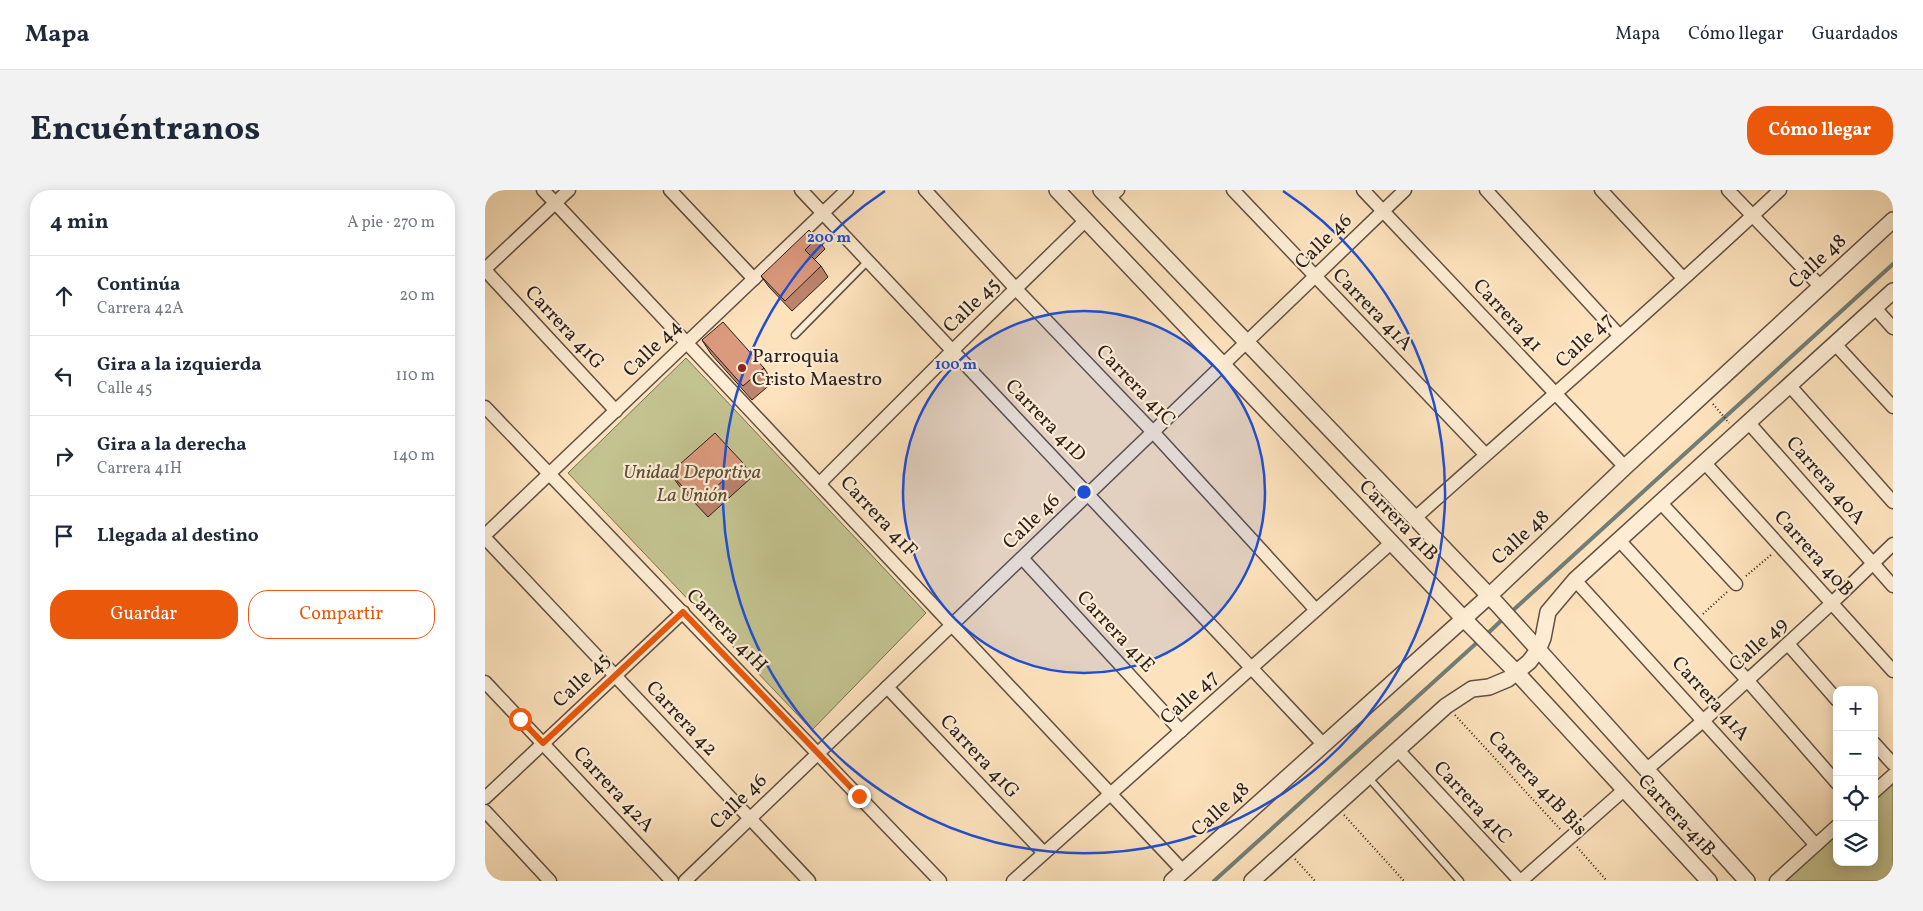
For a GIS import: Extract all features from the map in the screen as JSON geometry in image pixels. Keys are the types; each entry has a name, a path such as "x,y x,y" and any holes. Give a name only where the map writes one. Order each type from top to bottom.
{"street":[{"name":"Carrera 41F","path":"543,190 688,342 1111,794 1178,876"},
{"path":"485,270 569,190"},
{"path":"671,190 753,279"},
{"name":"Carrera 41D","path":"801,190 1323,744"},
{"name":"Calle 44","path":"485,537 847,190"},
{"name":"Carrera 41C","path":"925,190 1016,289 1153,432 1316,610"},
{"name":"Carrera 41B","path":"1057,190 1391,543 1503,658 1709,881"},
{"name":"Carrera 41A","path":"1233,190 1485,454"},
{"name":"Carrera 41","path":"1363,190 1625,466"},
{"name":"Calle 46","path":"685,881 1405,190"},
{"path":"1486,190 1619,335"},
{"path":"1601,190 1683,278"},
{"path":"1728,190 1821,287"},
{"name":"Calle 47","path":"1415,518 1780,190"},
{"name":"Carrera 41B","path":"1109,193 1246,342 1494,600 1747,881"},
{"name":"Calle 45","path":"820,483 952,350 1086,220"},
{"name":"Calle 48","path":"1178,876 1323,744 1494,600 1625,466 1893,220"},
{"name":"Carrera 41G","path":"485,270 616,411"},
{"path":"1252,881 1446,706 1471,689 1489,686 1508,679 1517,673 1538,650 1546,628 1548,612 1575,580 1893,291"},
{"path":"1875,308 1893,328"},
{"path":"1835,344 1893,407"},
{"path":"1790,386 1893,502"},
{"name":"Carrera 41H","path":"485,407 940,881"},
{"name":"Carrera 40A","path":"1748,422 1893,586"},
{"name":"Carrera 40B","path":"1704,462 1893,671"},
{"path":"1661,503 1736,584"},
{"name":"Carrera 42","path":"485,537 809,881"},
{"path":"1619,540 1748,680 1833,778"},
{"name":"Calle 47","path":"1013,881 1391,543"},
{"name":"Calle 49","path":"1646,770 1832,604 1893,544"},
{"name":"Carrera 41E","path":"1021,558 1181,731"},
{"name":"Carrera 41A","path":"1575,580 1816,845"},
{"name":"Calle 45","path":"485,798 683,612"},
{"path":"1788,644 1833,695"},
{"name":"Carrera 42A","path":"485,682 672,881"},
{"name":"Carrera 41G","path":"887,686 1044,853"},
{"path":"1878,747 1893,764"},
{"name":"Carrera 41C","path":"1398,750 1520,881"},
{"path":"1878,788 1893,775"},
{"path":"1520,881 1625,789"},
{"path":"485,811 550,881"},
{"path":"1776,881 1833,830"}],"lane":[{"path":"795,335 868,261"},
{"path":"1368,777 1460,881"}],"path":[{"path":"1718,410 1730,424"},
{"name":"Carrera 41B Bis","path":"1446,706 1607,881"},
{"path":"1336,806 1404,881"},
{"path":"1287,850 1315,881"}],"green space":[{"name":"Unidad Deportiva La Unión","path":"686,358 926,613 812,730 568,473"},
{"path":"1893,775 1893,881 1776,881 1833,830 1833,866 1878,866 1878,788"}],"building":[{"path":"809,230 817,238 805,250 821,266 785,301 761,276"},
{"name":"Parroquia Cristo Maestro","path":"723,322 764,368 743,386 702,340"},
{"path":"715,433 743,463 698,503 670,473"}],"waterway":[{"path":"1510,613 1893,264"},
{"path":"1486,635 1505,617"},
{"path":"1214,881 1481,639"}],"place":[{"name":"Parroquia Cristo Maestro","path":"742,368"}],"route":[{"path":"520,719 543,743 683,612 859,796"}]}
